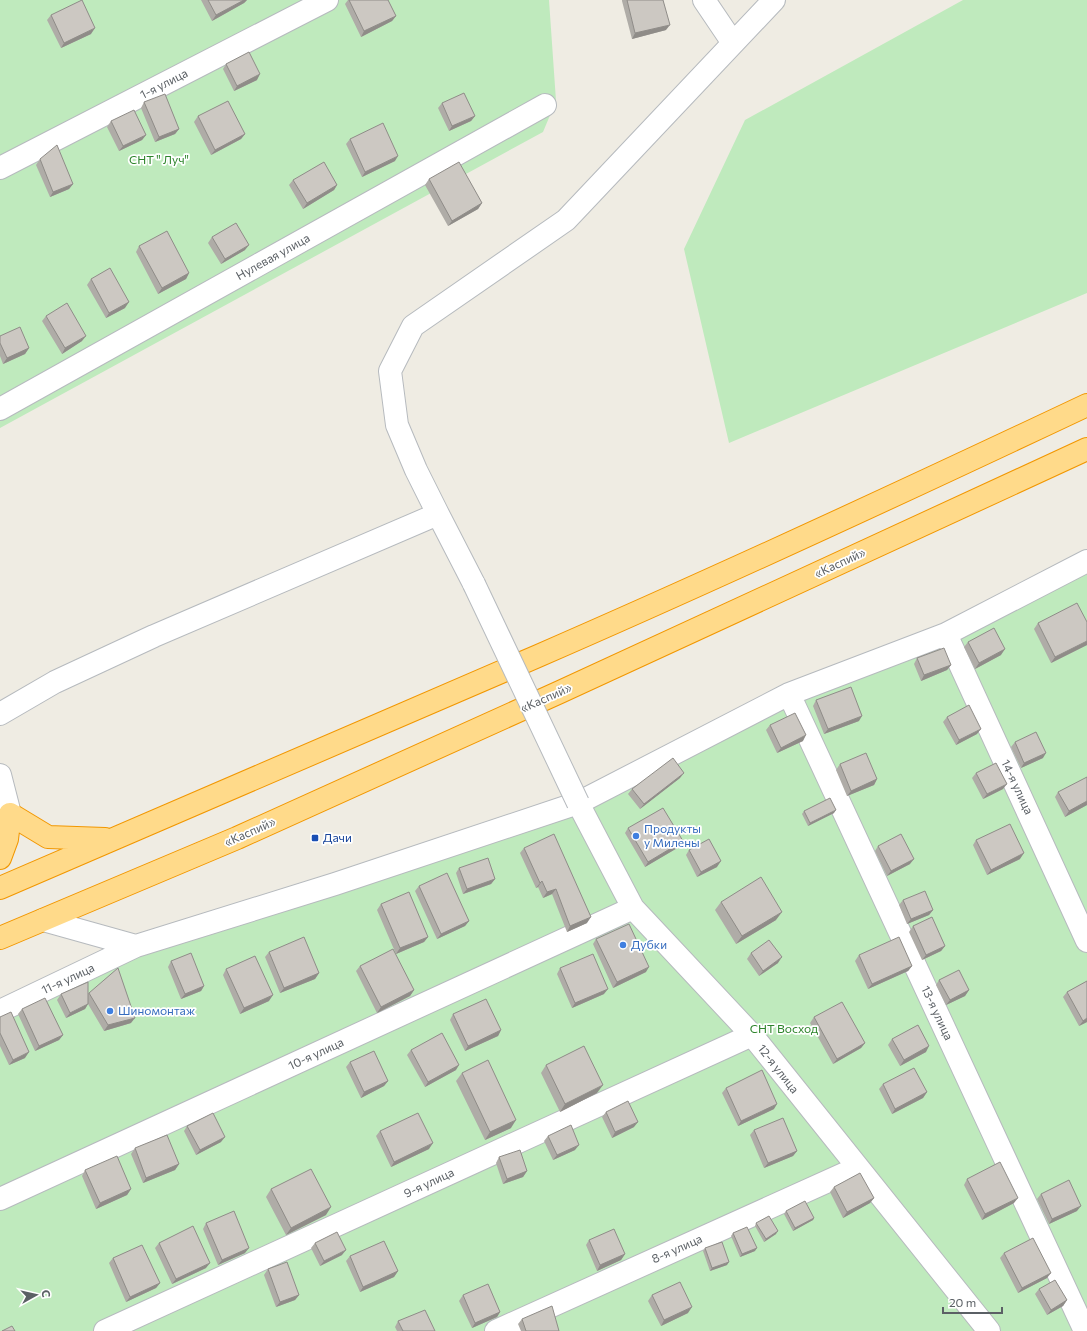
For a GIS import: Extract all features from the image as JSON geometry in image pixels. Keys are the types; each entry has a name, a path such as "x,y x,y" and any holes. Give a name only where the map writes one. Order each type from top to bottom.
{"highway":[{"path":"0,888 546,652 870,508 1087,405"},
{"name":"«Каспий»","path":"0,938 244,835 567,689 1087,449"},
{"path":"0,858 7,839 10,814 48,838 110,840"}],"street":[{"name":"1-я улица","path":"0,168 327,0"},
{"path":"704,0 733,43"},
{"name":"12-я улица","path":"774,0 566,220 413,326 390,371 397,425 416,470 474,584 578,803 633,908 752,1036 989,1331"},
{"name":"Нулевая улица","path":"0,409 545,105"},
{"path":"0,714 55,682 154,636 438,514"},
{"name":"11-я улица","path":"0,1011 136,946 335,884 578,803 790,694 946,634 1087,561"},
{"name":"14-я улица","path":"946,634 1087,941"},
{"name":"13-я улица","path":"790,694 1086,1331"},
{"path":"0,775 10,814"},
{"name":"10-я улица","path":"0,1199 633,908"},
{"path":"43,920 136,946"},
{"name":"9-я улица","path":"106,1331 752,1036"},
{"name":"8-я улица","path":"496,1331 857,1168"}],"green space":[{"name":"СНТ \" Луч\"","path":"0,0 549,0 556,101 543,132 0,428"},
{"path":"963,0 1087,0 1087,293 729,443 684,249 745,120"},
{"name":"СНТ Восход","path":"1087,553 1087,1331 0,1331 0,1003 551,809 933,629"}],"building":[{"path":"82,0 95,28 64,43 51,15"},
{"path":"208,0 244,0 216,15"},
{"path":"349,0 388,0 396,16 364,31"},
{"path":"627,0 663,0 670,25 635,33"},
{"path":"249,52 260,74 237,86 226,64"},
{"path":"464,93 475,116 452,126 442,103"},
{"path":"165,94 179,129 159,137 144,102"},
{"path":"228,101 245,134 215,150 198,116"},
{"path":"134,110 146,135 123,146 111,121"},
{"path":"383,123 398,156 365,172 350,139"},
{"path":"57,145 73,184 53,192 40,159"},
{"path":"324,162 337,185 307,203 293,180"},
{"path":"459,162 482,203 452,221 429,179"},
{"path":"236,223 249,245 225,259 212,237"},
{"path":"167,231 189,273 162,288 139,246"},
{"path":"110,268 129,302 109,313 91,279"},
{"path":"67,303 86,336 65,348 46,316"},
{"path":"20,327 29,348 7,358 0,343 0,336"},
{"path":"1077,603 1087,622 1087,641 1055,657 1038,623"},
{"path":"994,628 1005,649 979,663 968,642"},
{"path":"944,648 951,665 924,675 917,658"},
{"path":"851,687 862,716 828,729 816,700"},
{"path":"969,705 981,729 959,740 947,717"},
{"path":"795,713 806,735 781,748 770,725"},
{"path":"1036,732 1046,753 1024,763 1015,742"},
{"path":"866,753 877,779 851,791 840,764"},
{"path":"673,758 684,773 644,804 632,789"},
{"path":"996,763 1007,784 987,794 976,773"},
{"path":"1087,777 1087,801 1069,811 1058,792"},
{"path":"830,798 836,810 810,823 804,811"},
{"path":"663,808 683,841 648,862 628,828"},
{"path":"1010,824 1024,853 991,870 976,840"},
{"path":"554,834 591,917 570,926 556,889 547,892 542,881 540,883 524,848"},
{"path":"901,834 914,859 891,871 878,846"},
{"path":"709,839 721,861 701,872 689,850"},
{"path":"488,858 495,879 467,889 459,868"},
{"path":"447,873 469,921 441,934 419,886"},
{"path":"761,877 782,912 742,936 721,902"},
{"path":"925,891 933,910 911,919 903,900"},
{"path":"409,892 428,937 400,948 381,904"},
{"path":"932,917 945,946 926,955 913,926"},
{"path":"629,924 649,967 617,982 596,939"},
{"path":"304,937 319,973 284,988 269,952"},
{"path":"899,937 912,966 872,984 859,955"},
{"path":"769,940 782,957 763,971 751,953"},
{"path":"393,949 414,990 381,1007 360,966"},
{"path":"191,953 204,986 185,994 171,961"},
{"path":"593,954 608,989 575,1003 560,968"},
{"path":"255,956 273,995 244,1008 226,969"},
{"name":"Шиномонтаж","path":"118,968 135,1018 108,1025 89,993"},
{"path":"959,970 969,990 950,1000 939,980"},
{"path":"1087,981 1087,1018 1083,1021 1067,992"},
{"path":"88,982 88,1004 70,1013 61,994"},
{"path":"45,998 63,1035 39,1046 22,1009"},
{"path":"486,999 501,1030 468,1046 453,1014"},
{"path":"842,1002 865,1043 837,1059 814,1017"},
{"path":"11,1012 29,1052 13,1060 0,1033 0,1017"},
{"path":"918,1025 929,1046 904,1060 892,1039"},
{"path":"442,1033 459,1065 428,1082 411,1050"},
{"path":"584,1046 603,1085 565,1104 546,1065"},
{"path":"374,1051 388,1081 364,1092 350,1062"},
{"path":"488,1060 516,1120 490,1132 462,1073"},
{"path":"914,1068 927,1092 895,1109 883,1084"},
{"path":"762,1070 777,1104 741,1121 726,1088"},
{"path":"628,1101 638,1122 615,1132 606,1112"},
{"path":"213,1113 225,1137 200,1150 187,1126"},
{"path":"418,1113 433,1143 394,1162 380,1131"},
{"path":"783,1118 797,1151 768,1163 754,1130"},
{"path":"571,1125 579,1145 557,1155 548,1136"},
{"path":"167,1135 179,1164 146,1178 135,1148"},
{"path":"520,1150 527,1171 507,1179 499,1157"},
{"path":"117,1156 131,1189 100,1203 85,1170"},
{"path":"1000,1162 1018,1198 985,1214 967,1179"},
{"path":"311,1169 331,1207 291,1228 271,1189"},
{"path":"860,1173 874,1198 847,1212 834,1187"},
{"path":"1069,1180 1081,1206 1052,1219 1041,1194"},
{"path":"805,1201 814,1218 795,1228 786,1211"},
{"path":"234,1211 249,1248 222,1260 206,1223"},
{"path":"769,1216 778,1231 766,1239 756,1223"},
{"path":"193,1226 210,1263 176,1279 159,1243"},
{"path":"747,1227 757,1248 742,1254 733,1233"},
{"path":"614,1229 625,1254 600,1265 589,1240"},
{"path":"337,1232 346,1250 324,1261 315,1243"},
{"path":"1033,1238 1051,1273 1022,1288 1004,1253"},
{"path":"384,1241 398,1271 363,1287 350,1256"},
{"path":"722,1242 729,1262 712,1268 705,1248"},
{"path":"142,1245 160,1283 130,1297 113,1258"},
{"path":"287,1262 299,1295 280,1302 268,1269"},
{"path":"1055,1280 1067,1300 1051,1310 1039,1289"},
{"path":"680,1282 692,1307 664,1320 652,1295"},
{"path":"488,1284 500,1312 475,1323 463,1295"},
{"path":"552,1306 559,1331 526,1331 522,1319"},
{"path":"425,1310 435,1331 403,1331 398,1321"},
{"path":"12,1326 15,1331 2,1331"}],"place":[{"name":"Продукты у Милены","path":"636,836"},
{"name":"Дачи","path":"315,838"},
{"name":"Дубки","path":"623,945"},
{"name":"Шиномонтаж","path":"110,1011"}]}
